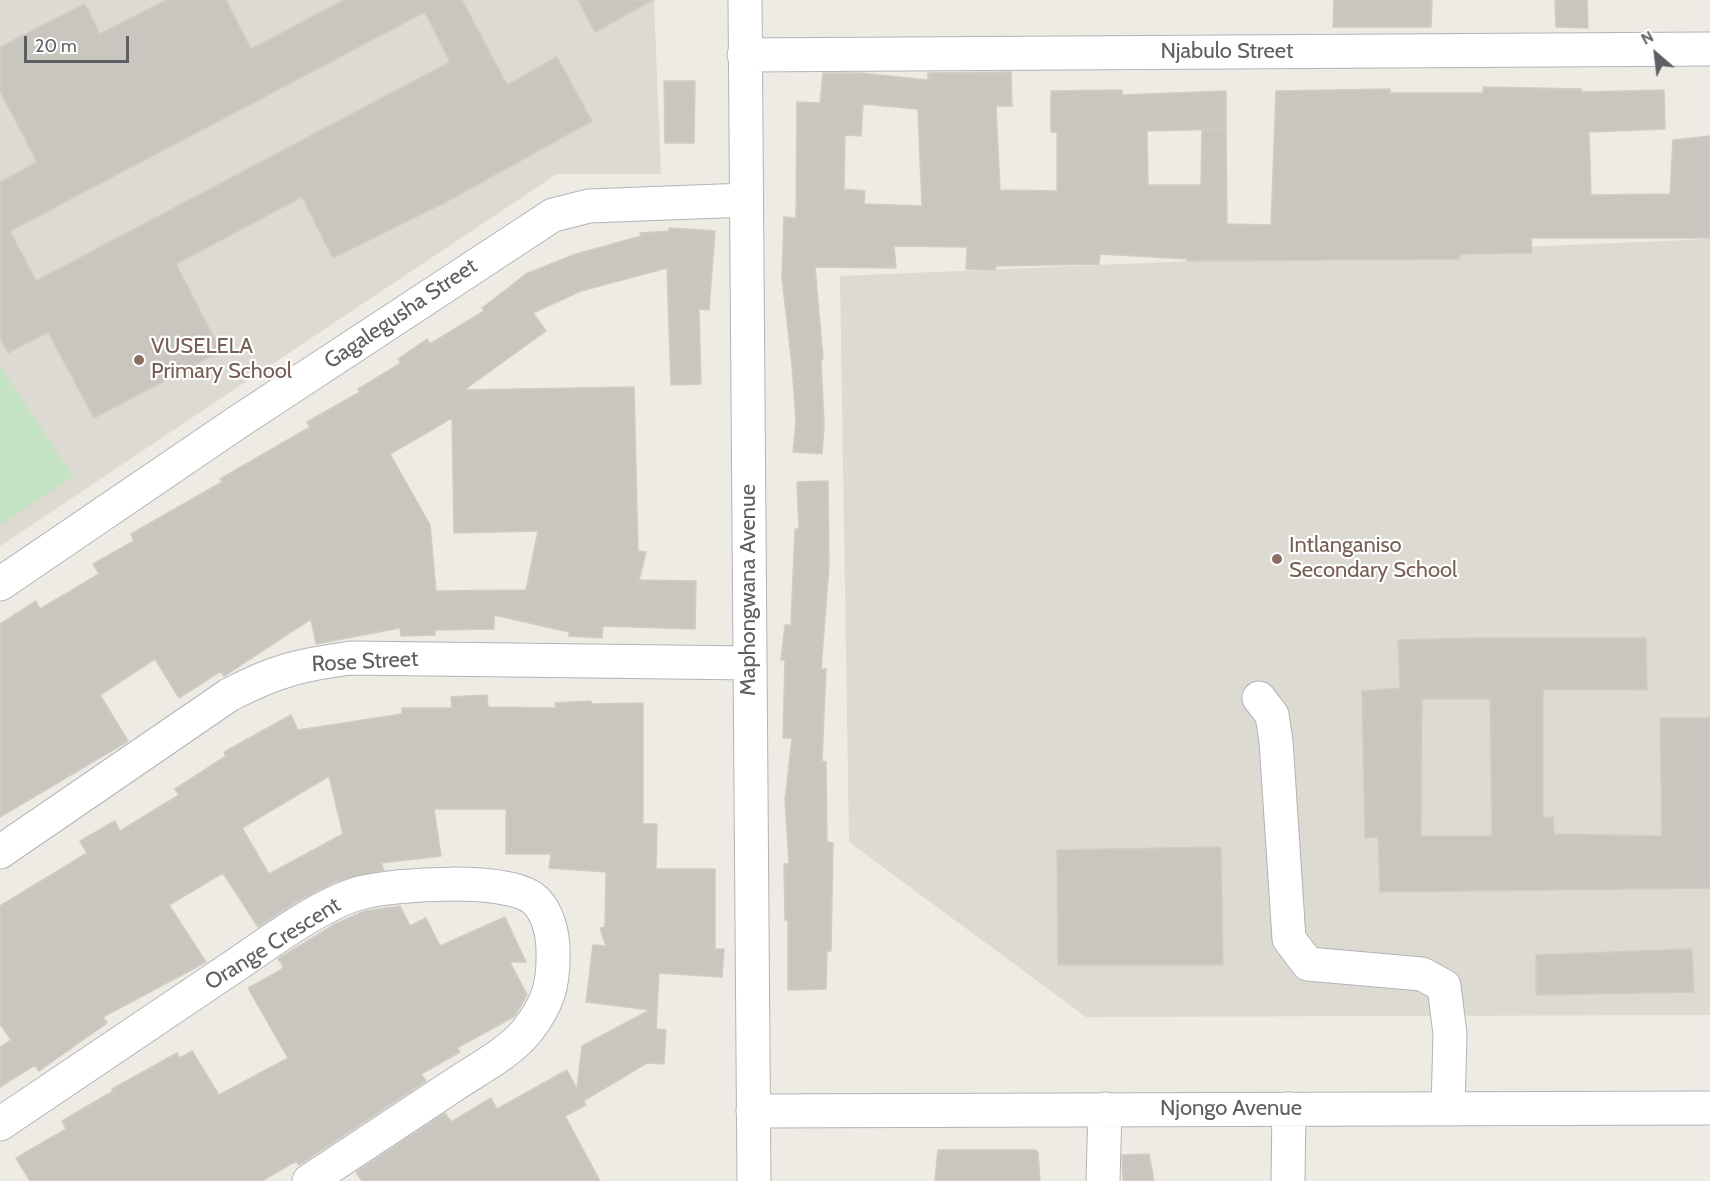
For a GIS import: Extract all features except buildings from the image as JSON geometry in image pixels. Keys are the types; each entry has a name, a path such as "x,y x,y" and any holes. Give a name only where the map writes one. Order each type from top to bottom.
{"street":[{"name":"Maphongwana Avenue","path":"744,0 754,1181"},
{"name":"Njabulo Street","path":"744,55 1710,49"},
{"name":"Gagalegusha Street","path":"0,584 235,424 553,215 589,206 746,200"},
{"name":"Rose Street","path":"0,852 229,695 266,675 303,664 351,658 750,663"},
{"path":"1259,698 1272,715 1276,741 1289,939 1308,964 1422,974 1444,986 1450,1034 1449,1108"},
{"name":"Orange Crescent","path":"0,1124 272,941 323,910 358,894 398,886 500,886 521,891 535,900 546,914 553,942 554,975 545,1006 525,1034 488,1062 309,1181"},
{"name":"Njongo Avenue","path":"753,1111 1710,1108"},
{"path":"1103,1181 1105,1109"},
{"path":"1288,1181 1289,1109"}],"shaded area":[{"name":"VUSELELA Primary School","path":"0,0 654,0 661,174 557,174 0,546"},
{"name":"Intlanganiso Secondary School","path":"1710,239 1710,1015 1086,1017 849,842 840,276"}],"green space":[{"path":"0,366 73,476 0,525"}],"place":[{"name":"VUSELELA Primary School","path":"139,360"},
{"name":"Intlanganiso Secondary School","path":"1277,559"}]}
